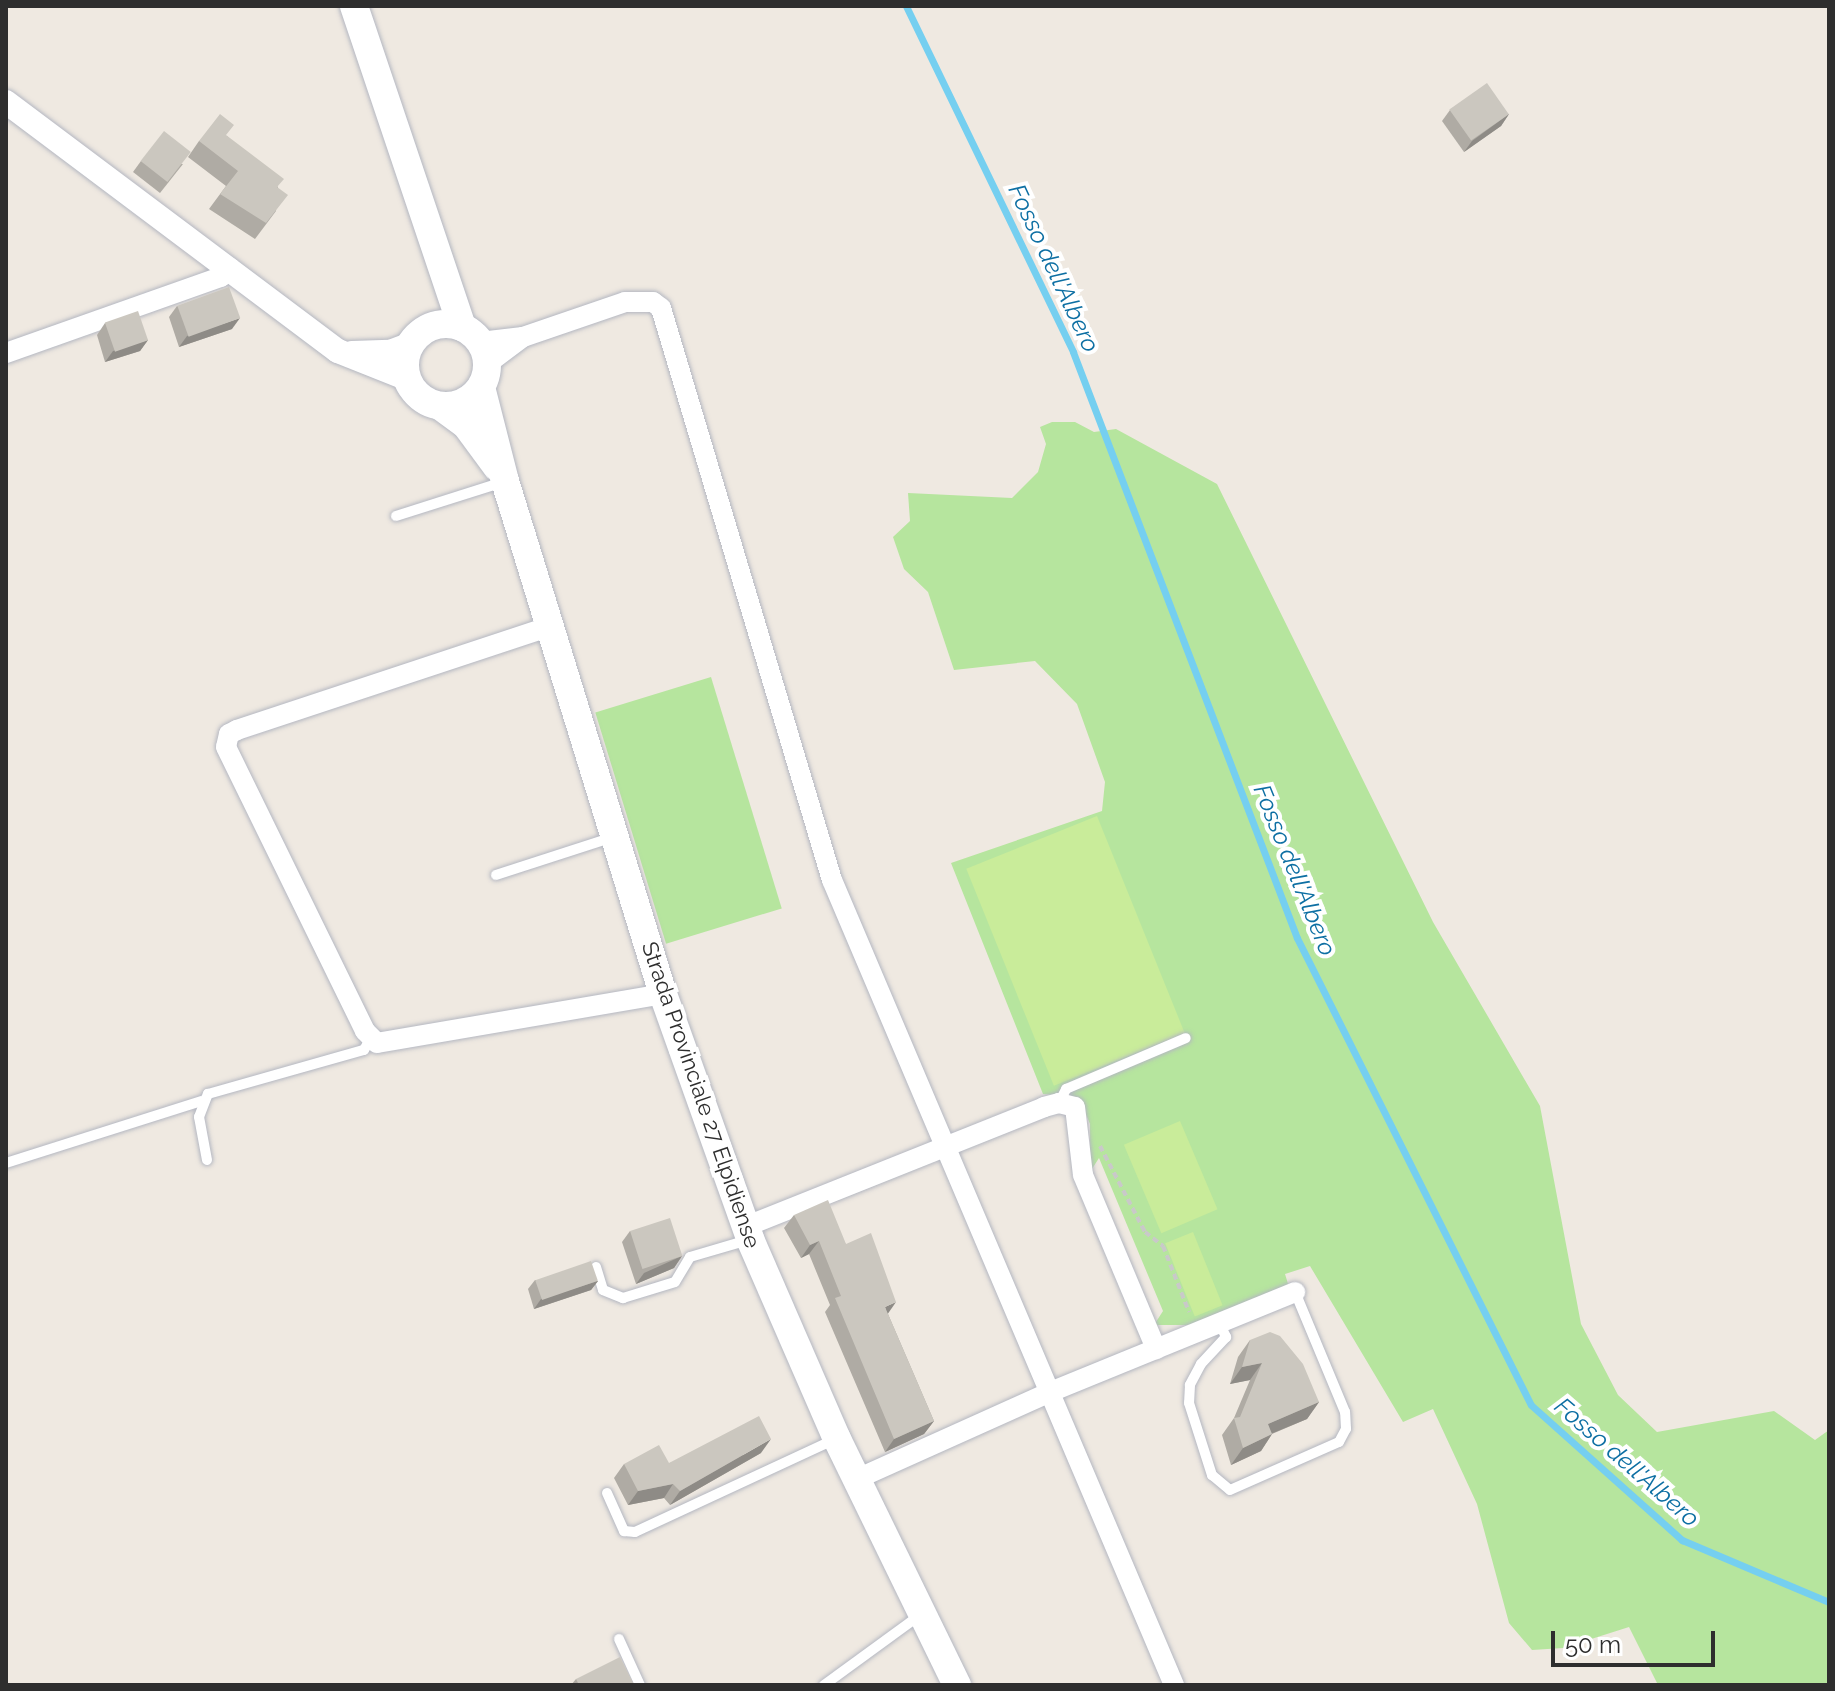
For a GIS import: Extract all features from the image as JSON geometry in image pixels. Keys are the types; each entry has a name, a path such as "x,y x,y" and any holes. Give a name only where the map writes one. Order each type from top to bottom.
{"main road":[{"name":"Strada Provinciale 27 Elpidiense","path":"354,6 446,282 477,355 505,481 663,994 748,1233 837,1439 859,1478 920,1615 957,1685"},
{"path":"406,378 419,336 446,282"},
{"path":"419,336 477,355 464,403 440,406"},
{"name":"Strada Provinciale 27 Elpidiense","path":"406,378 419,397 440,406 466,425 505,481"}],"street":[{"path":"6,102 338,351 406,378"},
{"path":"6,353 221,277 230,268"},
{"path":"477,355 625,302 653,302 661,308 832,880 944,1150 1174,1685"},
{"path":"338,351 366,356 419,336"},
{"path":"551,626 229,734 226,747 370,1039 386,1045 663,994"},
{"path":"748,1233 1059,1103 1075,1107 1083,1175 1156,1349"},
{"path":"859,1478 1048,1393 1295,1292"}],"lane":[{"path":"396,516 505,481"},
{"path":"496,875 616,836"},
{"path":"1059,1103 1066,1089 1186,1038"},
{"path":"6,1163 201,1101 221,1086 364,1050 370,1039"},
{"path":"201,1101 207,1160"},
{"path":"596,1267 603,1290 623,1298 675,1282 690,1257 748,1233"},
{"path":"1219,1323 1226,1337 1201,1364 1190,1385 1189,1403 1212,1475 1230,1490 1339,1442 1346,1429 1345,1412 1295,1292"},
{"path":"607,1493 624,1531 635,1532 837,1439"},
{"path":"824,1685 920,1615"},
{"path":"619,1639 640,1685"}],"path":[{"path":"1094,1135 1145,1232 1163,1246 1191,1317"}],"green space":[{"path":"1052,422 1075,422 1094,432 1116,429 1217,484 1433,922 1540,1106 1581,1324 1618,1395 1657,1432 1774,1411 1815,1440 1829,1430 1829,1685 1658,1685 1629,1627 1563,1648 1532,1650 1509,1623 1477,1504 1433,1409 1403,1422 1310,1266 1285,1274 1289,1287 1191,1325 1154,1325 1163,1311 1099,1158 1090,1172 1090,1124 1079,1097 1043,1094 951,863 1102,811 1105,782 1077,704 1035,661 954,670 928,592 904,569 893,537 910,521 908,493 1012,498 1038,472 1046,444 1040,427"},
{"path":"711,677 782,908 666,944 595,712"},
{"path":"1097,816 1185,1033 1054,1086 966,869"},
{"path":"1180,1121 1218,1209 1161,1233 1124,1145"},
{"path":"1193,1232 1223,1305 1195,1316 1165,1243"}],"building":[{"path":"1487,83 1509,114 1471,141 1449,109"},
{"path":"220,114 234,125 226,135 284,179 277,187 288,195 266,223 220,194 238,171 199,141"},
{"path":"164,131 191,152 167,182 141,161"},
{"path":"229,287 240,318 189,337 177,306"},
{"path":"138,311 148,340 115,352 105,322"},
{"path":"828,1200 846,1244 871,1233 896,1302 885,1307 934,1421 894,1439 835,1298 841,1296 819,1241 810,1245 794,1215"},
{"path":"670,1218 682,1256 642,1269 630,1231"},
{"path":"591,1261 598,1281 542,1300 535,1280"},
{"path":"1270,1332 1280,1336 1303,1364 1319,1402 1268,1424 1272,1434 1243,1448 1234,1418 1240,1417 1262,1363 1242,1367 1250,1340"},
{"path":"759,1416 771,1439 680,1491 673,1484 638,1491 624,1464 659,1445 669,1463"},
{"path":"620,1657 634,1685 579,1685 576,1679"}],"waterway":[{"name":"Fosso dell'Albero","path":"906,6 1073,352 1297,938 1531,1405 1682,1540 1829,1602"}]}
